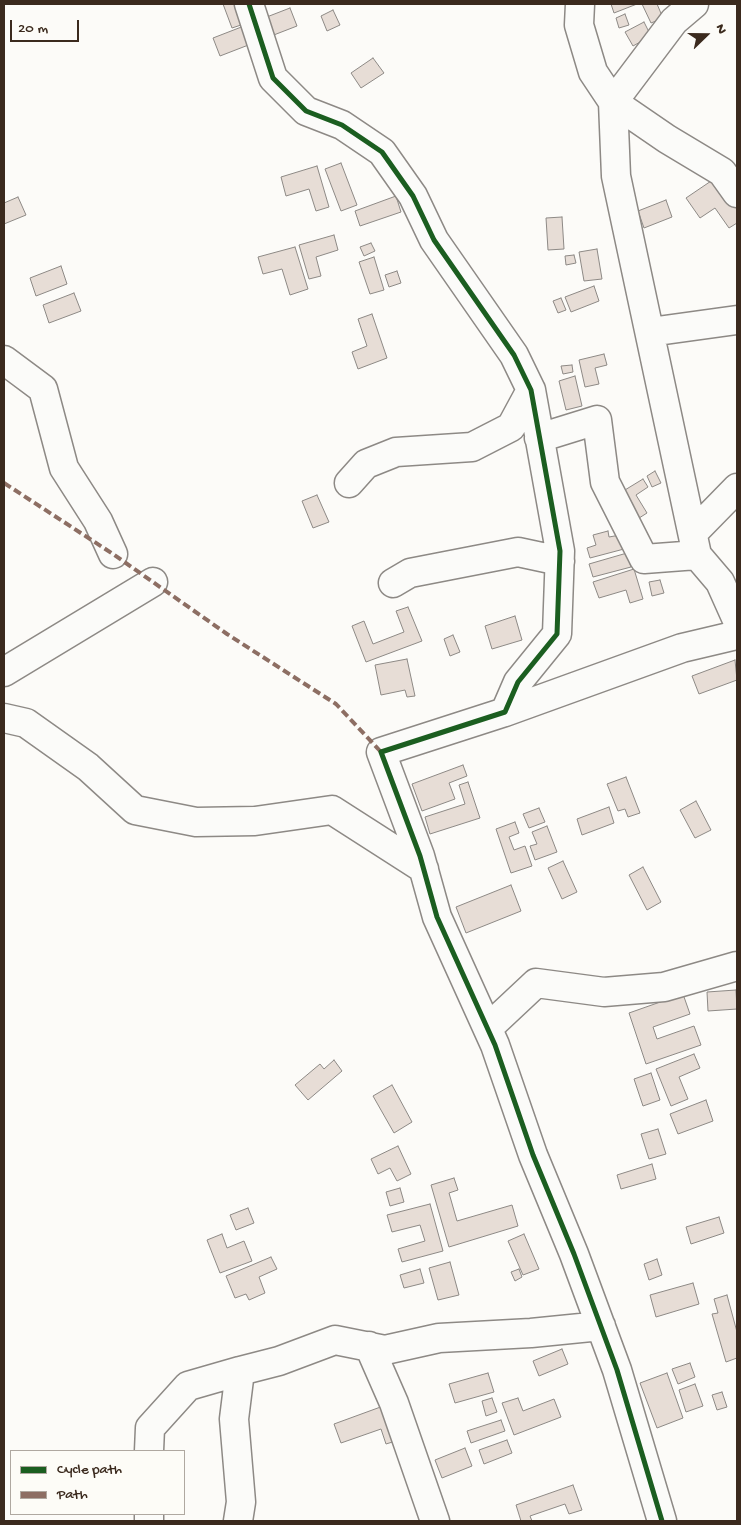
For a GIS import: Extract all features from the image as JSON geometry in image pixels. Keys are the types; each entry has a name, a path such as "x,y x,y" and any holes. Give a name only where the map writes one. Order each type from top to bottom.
{"street":[{"path":"249,4 273,78 306,111 342,125 382,152 413,196 434,240 514,355 531,390 560,552 557,634 518,682 505,712"},
{"path":"580,4 579,25 593,72 612,102 667,139 722,172 737,193"},
{"path":"694,4 674,21 612,102 616,176 695,544 720,582 737,620"},
{"path":"650,332 737,320"},
{"path":"4,360 43,389 64,468 98,521 113,554"},
{"path":"349,483 366,464 396,452 428,448 472,447 511,427 531,390"},
{"path":"539,438 596,420 605,482 644,559 695,544 737,488"},
{"path":"393,583 410,573 518,552 560,561"},
{"path":"4,672 153,582"},
{"path":"662,1521 617,1370 601,1326 533,1155 488,1028 437,917 424,869 381,752 505,712 682,648 737,635"},
{"path":"4,718 26,723 50,739 88,767 135,810 196,822 255,821 332,810 424,869"},
{"path":"488,1028 536,983 604,992 656,988 737,966"},
{"path":"149,1450 150,1428 188,1386 279,1361 335,1340 385,1350 439,1338 531,1333 601,1326"},
{"path":"369,1346 394,1403 435,1521"},
{"path":"238,1521 241,1502 234,1419 240,1371"}],"building":[{"path":"223,4 243,4 250,22 232,28"},
{"path":"611,4 637,4 614,13"},
{"path":"642,4 657,4 663,18 651,23"},
{"path":"290,8 297,26 266,38 259,20"},
{"path":"333,10 340,25 327,31 321,16"},
{"path":"625,14 629,25 619,28 616,18"},
{"path":"644,22 651,36 633,46 625,32"},
{"path":"244,26 251,44 220,56 213,38"},
{"path":"373,58 384,73 361,88 351,73"},
{"path":"341,163 357,205 341,211 325,169"},
{"path":"317,166 329,207 316,211 309,189 286,196 281,177"},
{"path":"717,177 737,205 737,223 729,228 715,208 700,218 686,198"},
{"path":"396,196 401,212 360,226 355,211"},
{"path":"18,197 26,215 4,224 4,203"},
{"path":"666,200 672,217 644,228 638,211"},
{"path":"562,217 564,249 548,250 546,218"},
{"path":"334,235 338,250 316,257 321,276 309,279 299,245"},
{"path":"371,243 375,251 364,256 360,247"},
{"path":"295,247 308,289 290,295 282,269 263,274 258,257"},
{"path":"597,249 602,279 584,281 579,252"},
{"path":"574,255 576,263 566,265 565,256"},
{"path":"374,257 384,290 370,294 359,262"},
{"path":"61,266 67,284 36,296 30,278"},
{"path":"397,271 401,283 389,287 385,275"},
{"path":"594,286 599,301 571,312 565,297"},
{"path":"74,293 81,311 49,323 43,305"},
{"path":"561,298 566,310 558,313 553,301"},
{"path":"372,314 387,358 358,369 352,352 367,346 358,319"},
{"path":"604,354 607,365 595,368 599,384 585,387 579,360"},
{"path":"572,365 573,372 563,374 561,366"},
{"path":"575,376 582,406 566,410 559,381"},
{"path":"655,471 661,483 652,487 647,476"},
{"path":"643,479 648,487 636,495 647,513 636,520 620,493"},
{"path":"317,495 329,522 313,528 302,501"},
{"path":"608,531 609,537 620,535 624,549 590,558 587,548 596,545 593,535"},
{"path":"627,553 631,567 593,577 589,564"},
{"path":"634,569 643,599 630,603 626,590 599,598 593,582"},
{"path":"660,580 664,593 652,596 649,582"},
{"path":"408,607 422,641 366,662 352,626 364,621 373,644 404,632 396,611"},
{"path":"515,616 522,640 492,649 485,626"},
{"path":"453,635 460,652 450,656 444,639"},
{"path":"407,659 415,696 407,697 405,690 381,695 375,665"},
{"path":"735,660 737,680 699,694 692,676"},
{"path":"463,765 467,776 449,783 455,799 422,811 412,784"},
{"path":"626,777 640,813 628,817 625,809 618,811 607,784"},
{"path":"468,782 480,818 430,834 425,817 465,804 459,785"},
{"path":"696,801 711,830 695,838 680,810"},
{"path":"609,807 614,823 582,835 577,819"},
{"path":"539,808 545,822 529,828 523,814"},
{"path":"515,822 519,833 509,837 514,850 525,846 532,866 511,873 496,829"},
{"path":"547,826 557,852 535,860 530,846 537,844 532,832"},
{"path":"563,861 577,892 562,899 548,868"},
{"path":"643,867 661,902 647,910 629,875"},
{"path":"511,885 521,911 466,933 456,907"},
{"path":"736,990 737,1009 708,1011 707,992"},
{"path":"683,994 690,1014 653,1027 657,1039 694,1026 701,1045 646,1064 629,1013"},
{"path":"694,1054 700,1068 679,1077 688,1099 671,1106 656,1069"},
{"path":"334,1060 342,1071 308,1100 295,1085 320,1064 324,1069"},
{"path":"651,1073 660,1100 643,1106 634,1079"},
{"path":"392,1085 412,1122 394,1133 373,1096"},
{"path":"706,1100 713,1121 678,1134 670,1114"},
{"path":"658,1129 666,1154 649,1159 641,1134"},
{"path":"398,1146 411,1174 397,1181 390,1168 378,1174 371,1159"},
{"path":"652,1164 656,1179 621,1189 617,1175"},
{"path":"454,1178 458,1190 449,1193 457,1221 512,1205 518,1226 449,1247 431,1185"},
{"path":"400,1188 404,1202 390,1206 386,1192"},
{"path":"430,1204 443,1251 402,1262 398,1249 425,1241 420,1225 392,1232 387,1215"},
{"path":"248,1208 254,1223 236,1230 230,1215"},
{"path":"719,1217 724,1233 691,1244 686,1227"},
{"path":"222,1234 227,1248 244,1241 252,1261 220,1273 207,1240"},
{"path":"524,1234 539,1269 523,1275 508,1241"},
{"path":"271,1257 277,1269 259,1277 265,1293 249,1300 246,1294 235,1298 226,1276"},
{"path":"657,1259 662,1275 649,1280 644,1264"},
{"path":"450,1262 459,1295 438,1300 429,1268"},
{"path":"420,1269 424,1283 404,1288 400,1275"},
{"path":"519,1269 522,1277 515,1281 511,1272"},
{"path":"693,1283 699,1304 656,1317 650,1295"},
{"path":"727,1295 737,1332 737,1358 726,1362 712,1314 718,1313 714,1299"},
{"path":"562,1349 568,1364 539,1376 533,1361"},
{"path":"690,1363 695,1377 678,1384 672,1369"},
{"path":"488,1373 494,1392 455,1403 449,1384"},
{"path":"667,1373 683,1418 657,1428 640,1383"},
{"path":"695,1384 703,1406 686,1412 679,1390"},
{"path":"722,1392 727,1407 717,1410 712,1395"},
{"path":"492,1398 497,1412 486,1416 482,1401"},
{"path":"518,1398 523,1411 554,1399 561,1417 514,1435 502,1403"},
{"path":"386,1405 399,1440 386,1444 381,1429 341,1443 334,1424"},
{"path":"501,1420 505,1431 471,1443 467,1431"},
{"path":"507,1440 512,1453 484,1464 479,1450"},
{"path":"465,1448 472,1466 442,1478 435,1460"},
{"path":"573,1485 582,1510 569,1514 565,1504 530,1516 532,1521 521,1521 516,1505"}],"marked path":[{"path":"4,483 113,554 227,634 336,704 381,752"}],"cycle path":[{"path":"249,4 273,78 306,111 342,125 382,152 413,196 434,240 514,355 531,390 560,551 557,634 518,682 505,712 381,752 420,856 437,917 495,1045 533,1155 574,1254 617,1370 662,1521"}]}
